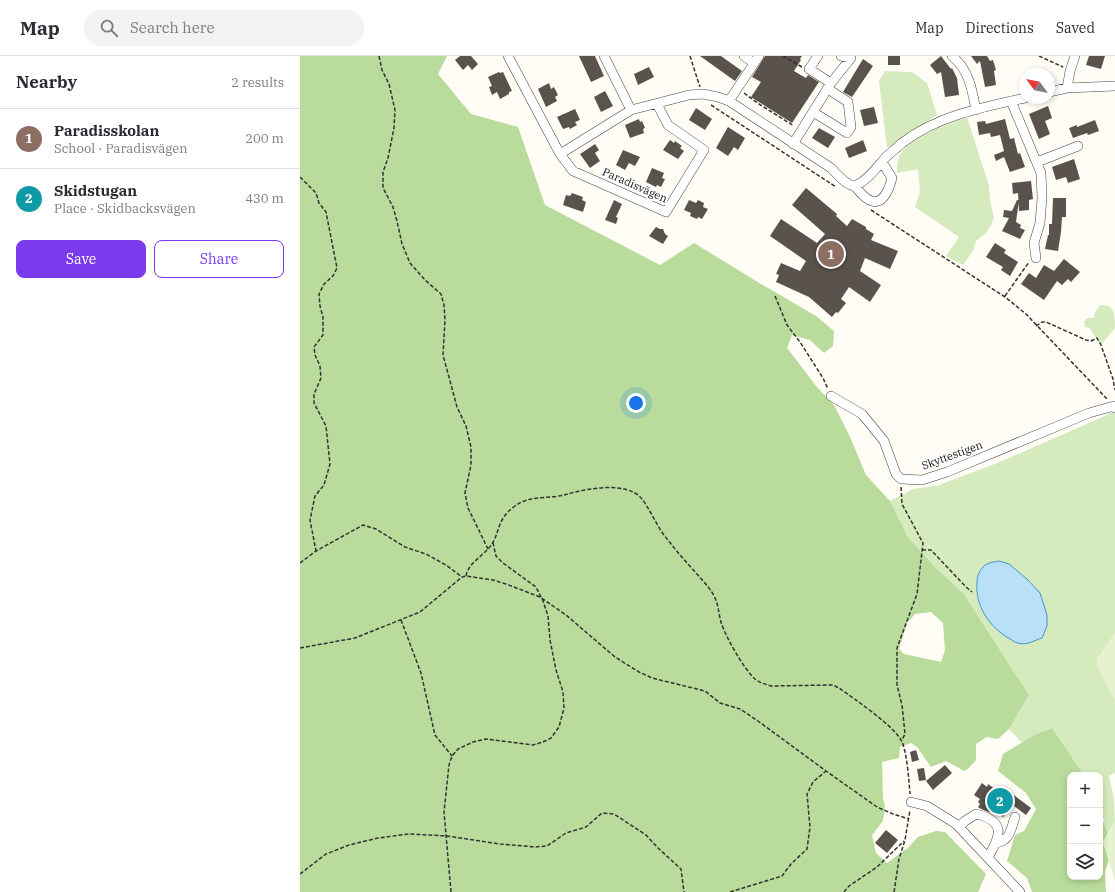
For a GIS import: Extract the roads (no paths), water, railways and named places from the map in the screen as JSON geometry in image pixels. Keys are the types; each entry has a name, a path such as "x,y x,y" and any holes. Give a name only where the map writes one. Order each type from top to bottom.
{"street":[{"name":"Paradisvägen","path":"508,56 560,154 573,171 666,212 704,150 668,125 657,104"},
{"path":"604,56 631,110"},
{"path":"729,101 756,59 744,56"},
{"path":"813,112 847,134 851,127 848,102 809,69 818,56"},
{"path":"793,144 830,86 851,58 841,56"},
{"path":"952,56 961,63 970,83 976,110"},
{"path":"1067,88 1070,70 1075,56"},
{"path":"1055,91 1067,88 1115,86"},
{"path":"560,154 631,110 689,95 703,94 729,101 831,168 848,185 855,186 864,182 903,142 926,128 949,118 1019,99"},
{"path":"1011,101 1041,173 1042,198 1040,223 1034,243 1036,258"},
{"path":"1037,162 1078,146"},
{"path":"855,186 860,193 872,201 877,201 885,196 890,187 892,178 882,162"},
{"name":"Skyttestigen","path":"831,396 862,414 884,441 896,474 901,479 922,480 947,472 1089,413 1114,407"},
{"path":"911,802 927,806 958,825 1020,892"},
{"path":"958,825 972,815 976,814 987,817 995,824 999,832 997,843 988,857"},
{"path":"997,843 1007,838 1015,817"}],"water":[{"path":"999,561 1009,564 1027,579 1040,593 1047,615 1047,626 1042,638 1027,643 1016,643 1002,634 985,615 978,599 978,577 981,569 985,565"}],"place":[{"name":"Paradisskolan","path":"831,254"},
{"name":"Skidstugan","path":"1000,801"}]}
